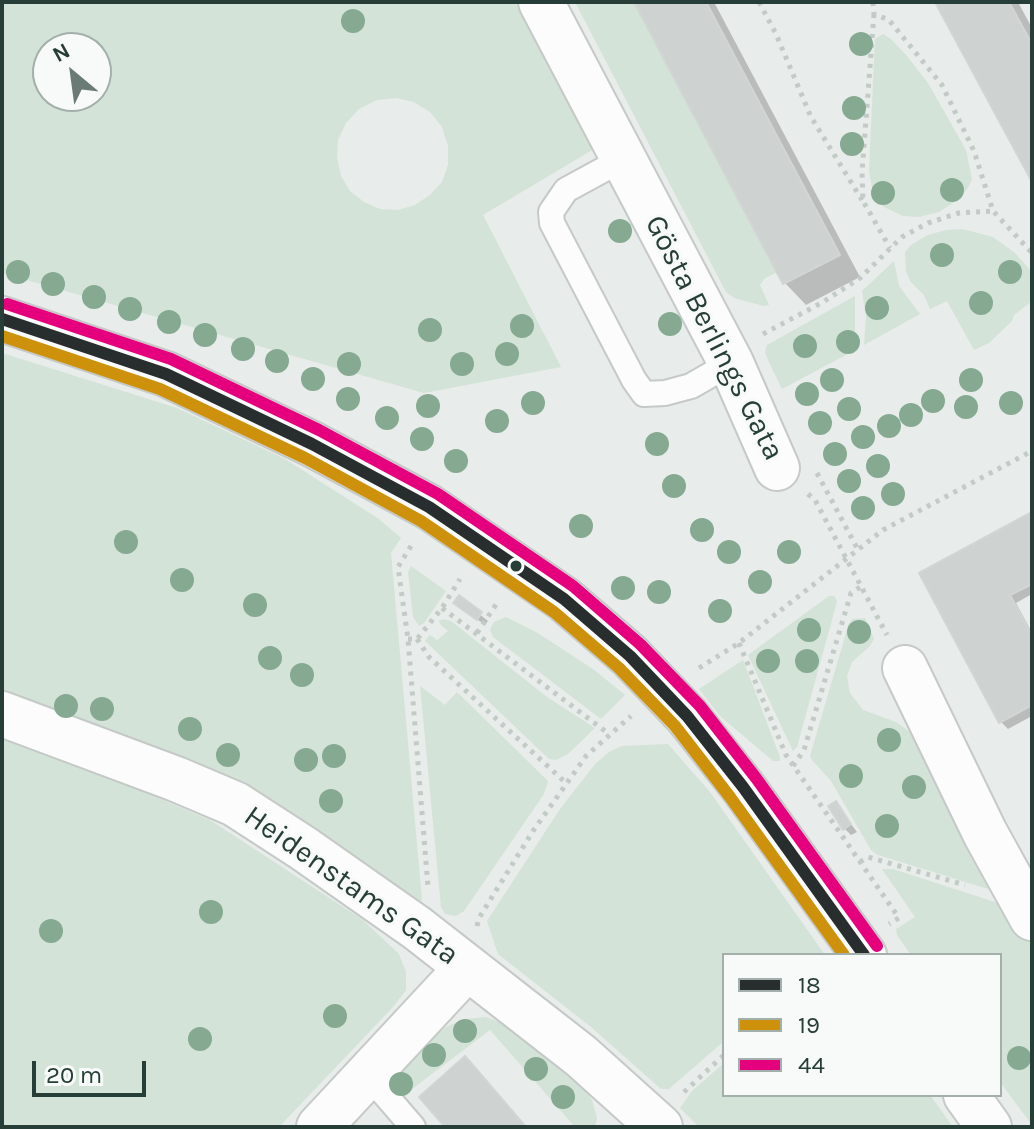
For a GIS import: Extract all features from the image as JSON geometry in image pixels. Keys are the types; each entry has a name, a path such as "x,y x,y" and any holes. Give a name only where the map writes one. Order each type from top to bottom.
{"street":[{"name":"Gösta Berlings Gata","path":"541,2 623,159 746,349 777,468"},
{"path":"2,319 166,374 312,444 429,507 564,599 630,656 687,716 743,787 863,953"},
{"path":"905,668 1024,905"},
{"name":"Heidenstams Gata","path":"2,714 235,804 417,928 581,1056 643,1121"},
{"path":"319,1127 467,968"},
{"path":"967,1097 989,1127"}],"lane":[{"path":"623,159 566,190 551,212 552,223 634,380 644,394 665,393 691,386 746,349"},
{"path":"368,1075 413,1127"}],"path":[{"path":"759,2 811,117 890,248"},
{"path":"863,201 862,172 873,2"},
{"path":"874,14 889,20 942,85 974,151 993,211 1032,253"},
{"path":"746,349 860,278 902,237 928,223 959,213 993,211"},
{"path":"695,671 739,643 883,530 1032,451"},
{"name":"Gösta Berlings Gata","path":"777,468 815,500 905,668"},
{"path":"411,546 398,567 408,639 430,906 417,928"},
{"path":"417,639 460,579"},
{"path":"793,766 804,750 851,593 862,586"},
{"path":"477,633 497,603"},
{"path":"442,608 609,734"},
{"path":"408,639 417,639"},
{"path":"417,639 429,657 566,783"},
{"path":"739,643 786,755 820,811 882,895 875,900"},
{"path":"467,968 479,918 566,783 586,756 631,716"},
{"path":"860,862 868,857 1024,905"},
{"path":"643,1121 722,1057"}],"green space":[{"path":"2,2 515,2 594,149 483,215 561,367 424,393 2,273","holes":["396,98 414,102 430,112 442,127 448,146 448,165 442,182 415,205 398,210 380,209 350,191 341,176 337,158 338,140 346,123 359,109 377,100"]},
{"path":"575,2 634,2 777,272 760,285 769,305 734,298 726,292"},
{"path":"883,34 907,56 928,83 966,150 972,179 959,199 939,212 919,217 903,216 874,198 869,171 875,39"},
{"path":"962,229 993,237 1015,253 1032,272 1032,301 1014,315 1012,321 989,343 974,350 947,301 930,309 924,295 910,281 906,271 905,252 911,245 928,235"},
{"path":"894,261 899,286 920,314 864,345 866,316 862,291"},
{"path":"855,296 855,350 782,389 765,352 767,345"},
{"path":"2,353 177,408 285,459 379,519 401,538 391,553 422,900 418,903 215,774 184,758 2,692"},
{"path":"411,566 446,591 419,626 413,617 408,572"},
{"path":"829,596 834,596 837,601 797,747 793,751 748,655"},
{"path":"506,617 536,632 593,669 625,695 601,719 493,637 490,629 494,622"},
{"path":"865,618 874,639 852,662 847,676 850,693 863,710 896,722 914,735 993,887 988,889 878,855 871,850 831,781 810,756 849,623 853,619"},
{"path":"439,621 451,621 547,697 595,728 568,754 556,760 549,759 425,641 430,635 437,640 448,631 440,624"},
{"path":"743,660 780,761 773,761 720,716 699,689"},
{"path":"420,686 445,705 457,692 548,781 544,794 464,911 456,916 445,914 441,907"},
{"path":"2,732 210,820 363,920 399,954 406,972 406,990 279,1127 2,1127"},
{"path":"668,744 710,792 824,953 722,953 722,1043 669,1089 661,1089 591,1027 498,954 487,921 560,809 595,764 622,746"},
{"path":"882,869 893,869 1004,905 1020,929 1032,940 1032,1125 1002,1085 1002,953 910,953 896,929 915,917"},
{"path":"486,1017 502,1023 585,1090 592,1100 597,1118 595,1127 575,1127 490,1030 395,1102 389,1084 429,1040 446,1027 465,1019"},
{"path":"722,1065 722,1097 931,1097 953,1127 699,1127 680,1108 692,1091"}],"building":[{"path":"634,2 706,2 840,255 783,284"},
{"path":"935,2 1009,2 1032,44 1032,182"},
{"path":"1032,512 1032,584 1010,595 1032,636 1032,705 999,723 919,573"},
{"path":"459,595 482,612 477,620 453,603"},
{"path":"836,801 851,824 843,830 828,806"},
{"path":"465,1056 526,1127 445,1127 419,1097"}],"transit line":[{"name":"44","path":"7,304 171,359 319,430 438,494 573,586 640,644 700,706 877,946"},
{"name":"18","path":"2,319 166,374 312,444 429,507 564,599 630,656 687,716 743,787 863,953"},
{"name":"19","path":"2,336 160,389 305,458 421,521 554,612 619,668 675,726 843,953"}]}
